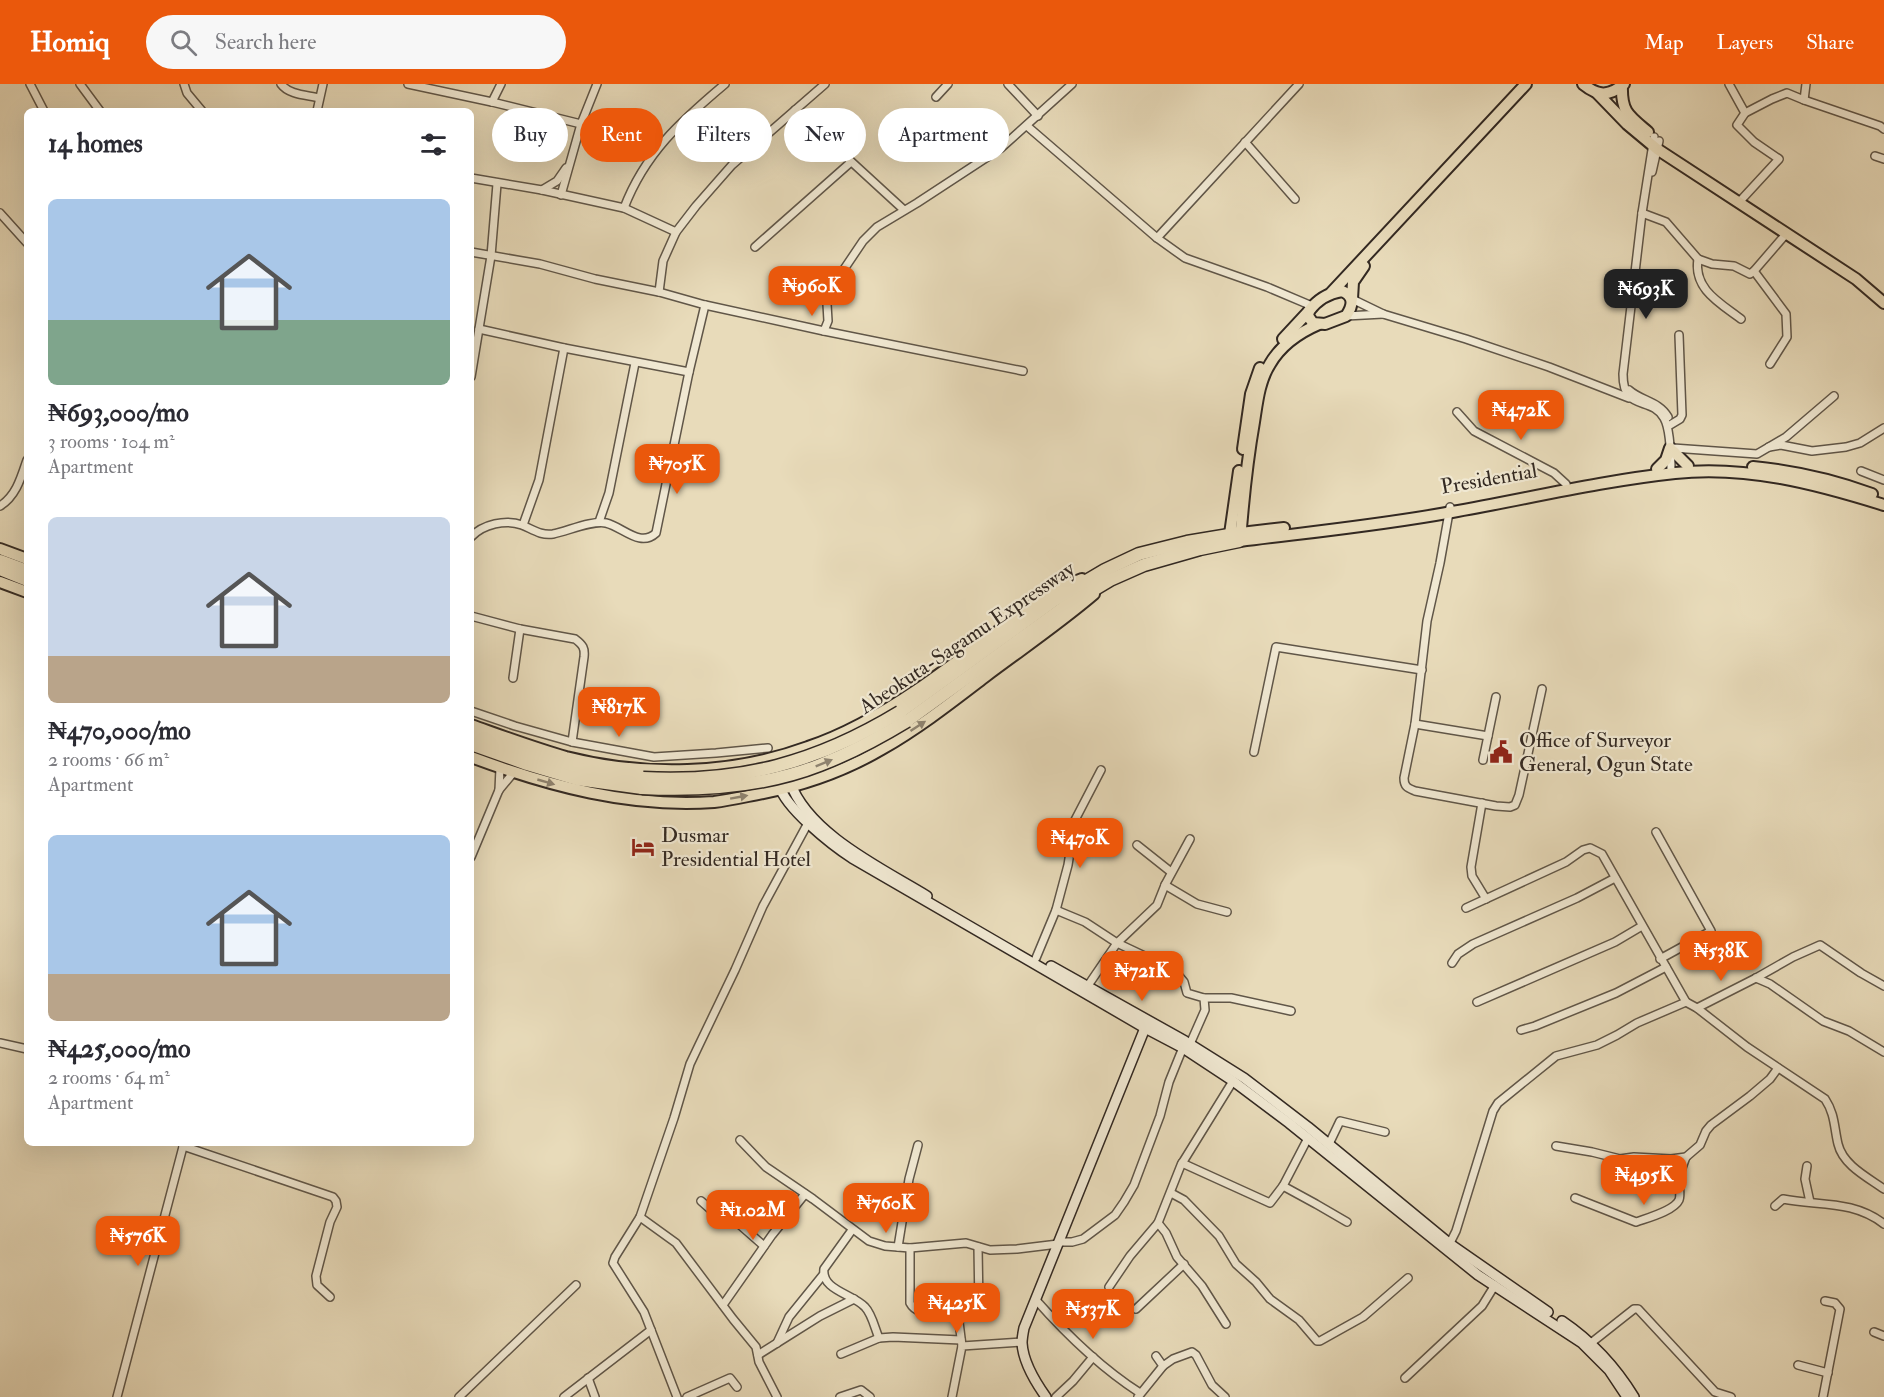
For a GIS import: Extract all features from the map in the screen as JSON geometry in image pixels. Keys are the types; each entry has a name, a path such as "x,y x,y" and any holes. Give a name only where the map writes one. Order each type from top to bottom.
{"highway":[{"name":"Abeokuta-Sagamu Expressway","path":"474,745 527,765 577,780 705,789 782,777 852,752 1063,608 1107,575 1235,538"},
{"path":"0,561 24,570"},
{"path":"0,569 24,579"},
{"name":"Abeokuta-Sagamu Expressway","path":"474,734 532,756 643,783"}],"main road":[{"path":"1235,538 1246,425 1254,382 1259,371 1271,353 1311,309 1331,293 1526,84"},
{"path":"1311,309 1310,320 1313,323 1325,324 1346,316 1351,306 1353,282 1364,266 1533,84"},
{"path":"1583,84 1597,93 1627,124 1786,234 1856,279 1884,303"},
{"path":"1597,93 1610,92 1624,85"},
{"path":"1624,85 1622,104 1625,110 1655,143 1859,276 1884,296"},
{"path":"1331,293 1342,291 1349,294 1352,299"},
{"path":"1235,538 1258,398 1265,374 1275,356 1293,337 1318,324"},
{"path":"1657,469 1672,449 1688,466"},
{"name":"Presidential","path":"1449,510 1566,484 1688,466 1734,466 1781,470 1833,481 1884,498"},
{"path":"1235,538 1449,510 1673,470 1783,478 1833,489 1884,505"},
{"path":"0,549 24,558"},
{"path":"474,726 567,757 644,770 718,767 770,753 783,755 842,734 879,714 918,690 1053,590 1107,575"},
{"path":"474,758 571,789 666,803 716,801 792,787 844,768 881,750 924,723 1070,615 1107,575"},
{"path":"0,582 24,591"},
{"path":"770,753 780,790 808,823 838,849 867,868 1244,1078 1329,1144 1448,1247"},
{"path":"783,755 792,787 804,806 841,843 928,897 1087,987 1147,1024"},
{"path":"1046,1397 1030,1368 1022,1342 1024,1328 1147,1024"},
{"path":"1186,1044 1448,1247 1582,1343 1609,1370 1627,1397"},
{"path":"1488,1277 1563,1322 1591,1342 1616,1369 1634,1397"}],"street":[{"path":"30,84 42,108"},
{"path":"80,84 98,108"},
{"path":"184,84 187,93 200,108"},
{"path":"281,84 283,88 291,92 320,98"},
{"path":"318,108 323,84"},
{"path":"408,84 580,124"},
{"path":"492,102 501,84"},
{"path":"587,108 597,84"},
{"path":"624,208 630,191 648,159 672,131 725,84"},
{"path":"797,108 825,84"},
{"path":"936,97 948,84"},
{"path":"1008,84 1038,116"},
{"path":"824,331 828,321 829,295 838,276 863,241 878,227 984,160 1027,126 1072,84"},
{"path":"1156,238 1299,84"},
{"path":"1729,84 1745,113"},
{"path":"1804,100 1806,84"},
{"path":"1742,199 1779,159 1754,142 1737,125 1745,113 1772,99 1787,93 1884,129"},
{"path":"659,292 663,261 676,232 732,165 784,120"},
{"path":"1027,126 1156,238 1185,258 1268,287 1311,309"},
{"path":"561,195 580,128"},
{"path":"1245,142 1295,199"},
{"path":"1634,400 1625,391 1623,374 1655,143"},
{"path":"542,190 557,181 573,155"},
{"path":"1875,156 1884,159"},
{"path":"755,247 850,162 904,210"},
{"path":"474,179 542,190 624,208 676,232"},
{"path":"474,359 492,256 497,184"},
{"path":"0,213 24,240"},
{"path":"1644,213 1666,222 1698,259 1712,264 1734,266 1750,274 1786,234"},
{"path":"1644,213 1626,383 1628,390 1633,394 1661,407 1667,415 1670,425 1673,470"},
{"path":"474,253 540,264 705,305 824,331 1023,371"},
{"path":"1698,259 1696,269 1705,289 1741,319"},
{"path":"1754,271 1786,315 1787,337 1770,364"},
{"path":"1352,299 1383,314 1549,367 1654,408 1664,418 1672,449"},
{"path":"474,531 491,525 513,523 539,533 550,534 599,522 609,524 642,539 650,539 656,533 705,305"},
{"path":"1346,316 1383,314"},
{"path":"479,328 635,363 689,372"},
{"path":"1670,425 1680,419 1682,414 1679,335"},
{"path":"522,525 539,480 564,348"},
{"path":"599,522 609,493 635,363"},
{"path":"1672,449 1757,454 1785,437 1834,396"},
{"path":"1457,412 1474,431 1554,473 1566,484"},
{"path":"1766,447 1781,445 1812,451 1846,447 1860,443 1884,428"},
{"path":"0,506 12,496 24,469"},
{"path":"1861,471 1884,480"},
{"path":"1449,510 1427,621 1415,724 1404,784 1415,791 1510,807 1515,805 1542,688"},
{"path":"474,617 520,629 575,639 585,649 572,742"},
{"path":"513,678 520,629"},
{"path":"1254,752 1276,647 1422,670"},
{"path":"1483,760 1496,697"},
{"path":"474,712 572,742 654,757 716,753 770,753"},
{"path":"1415,724 1488,736"},
{"path":"499,790 500,768"},
{"path":"1036,958 1056,910 1072,844 1075,820 1101,770"},
{"path":"474,850 499,790 514,772"},
{"path":"1482,803 1471,867 1472,876 1486,899"},
{"path":"677,1397 644,1312 613,1263 640,1217 690,1064 763,906 808,823"},
{"path":"1656,832 1711,931 1660,959"},
{"path":"1087,987 1117,943 1157,905 1171,872 1190,839"},
{"path":"1137,845 1171,872"},
{"path":"1466,908 1566,862 1583,850 1590,848 1602,854 1686,1002 1825,1099 1832,1110 1838,1145 1844,1158 1884,1189"},
{"path":"1452,963 1458,954 1473,944 1577,898 1615,878"},
{"path":"1165,885 1197,904 1227,912"},
{"path":"1056,910 1085,922 1117,943 1174,970 1184,982 1187,993 1204,998 1231,998 1291,1011"},
{"path":"1477,1002 1615,942 1642,926"},
{"path":"1697,1008 1820,945 1884,986"},
{"path":"1521,1030 1616,993 1666,967"},
{"path":"1756,978 1770,984 1823,1021 1849,1031 1884,1052"},
{"path":"740,1140 766,1167 852,1230 869,1241 885,1246 910,1248 966,1243 990,1250 999,1250 1083,1239 1115,1215 1134,1185 1161,1116 1169,1082 1205,1010 1204,998"},
{"path":"1448,1247 1456,1231 1493,1111 1498,1103 1556,1056 1597,1046 1636,1023 1686,1002"},
{"path":"0,1042 24,1048"},
{"path":"1575,1198 1636,1222 1672,1208 1680,1198 1681,1169 1686,1157 1700,1145 1711,1125 1770,1079 1778,1068"},
{"path":"1109,1287 1130,1256 1158,1223 1182,1163 1233,1081"},
{"path":"1329,1144 1340,1121 1385,1132"},
{"path":"1182,1163 1266,1203 1271,1202 1282,1186 1308,1138"},
{"path":"898,1247 910,1171 918,1145"},
{"path":"117,1397 183,1146"},
{"path":"190,1146 333,1197 337,1207 330,1222 316,1276 317,1285 330,1297"},
{"path":"1556,1146 1620,1159 1686,1157"},
{"path":"1807,1166 1804,1179 1810,1202"},
{"path":"1282,1186 1347,1222"},
{"path":"1171,1193 1184,1200 1219,1236 1236,1264 1256,1282 1270,1299 1299,1320 1317,1341 1359,1320 1408,1278"},
{"path":"723,1305 764,1246 805,1194"},
{"path":"1775,1206 1784,1199 1837,1204 1864,1212 1884,1224"},
{"path":"701,1201 726,1223 739,1224 764,1246"},
{"path":"640,1217 676,1243 756,1347 764,1374 777,1397"},
{"path":"1158,1223 1166,1233 1177,1257 1202,1286 1226,1324"},
{"path":"777,1343 789,1317 823,1275 824,1269 852,1230"},
{"path":"978,1247 979,1306"},
{"path":"910,1248 910,1303 913,1309 918,1312 951,1313 957,1316 960,1322 962,1343 952,1397"},
{"path":"1136,1309 1184,1264"},
{"path":"823,1275 831,1286 867,1309 879,1338"},
{"path":"1405,1378 1482,1306 1488,1277"},
{"path":"459,1397 576,1285"},
{"path":"758,1355 820,1316 854,1299"},
{"path":"1036,1300 1093,1357 1139,1395 1163,1366 1173,1359 1192,1352 1212,1385 1225,1397"},
{"path":"1823,1397 1840,1309 1835,1304 1826,1301"},
{"path":"1591,1342 1634,1309 1638,1309 1715,1392 1731,1397"},
{"path":"564,1397 651,1330"},
{"path":"1874,1332 1884,1336"},
{"path":"841,1354 879,1338 893,1337 962,1343 1022,1342"},
{"path":"1156,1356 1163,1366"},
{"path":"1056,1397 1093,1357"},
{"path":"1798,1365 1828,1373"},
{"path":"588,1378 595,1397"},
{"path":"687,1397 730,1378 737,1387"},
{"path":"840,1397 861,1390 870,1397"},
{"path":"1708,1397 1715,1392"}],"place":[{"name":"Office of Surveyor General, Ogun State","path":"1501,752"},
{"name":"Dusmar Presidential Hotel","path":"643,847"}]}
